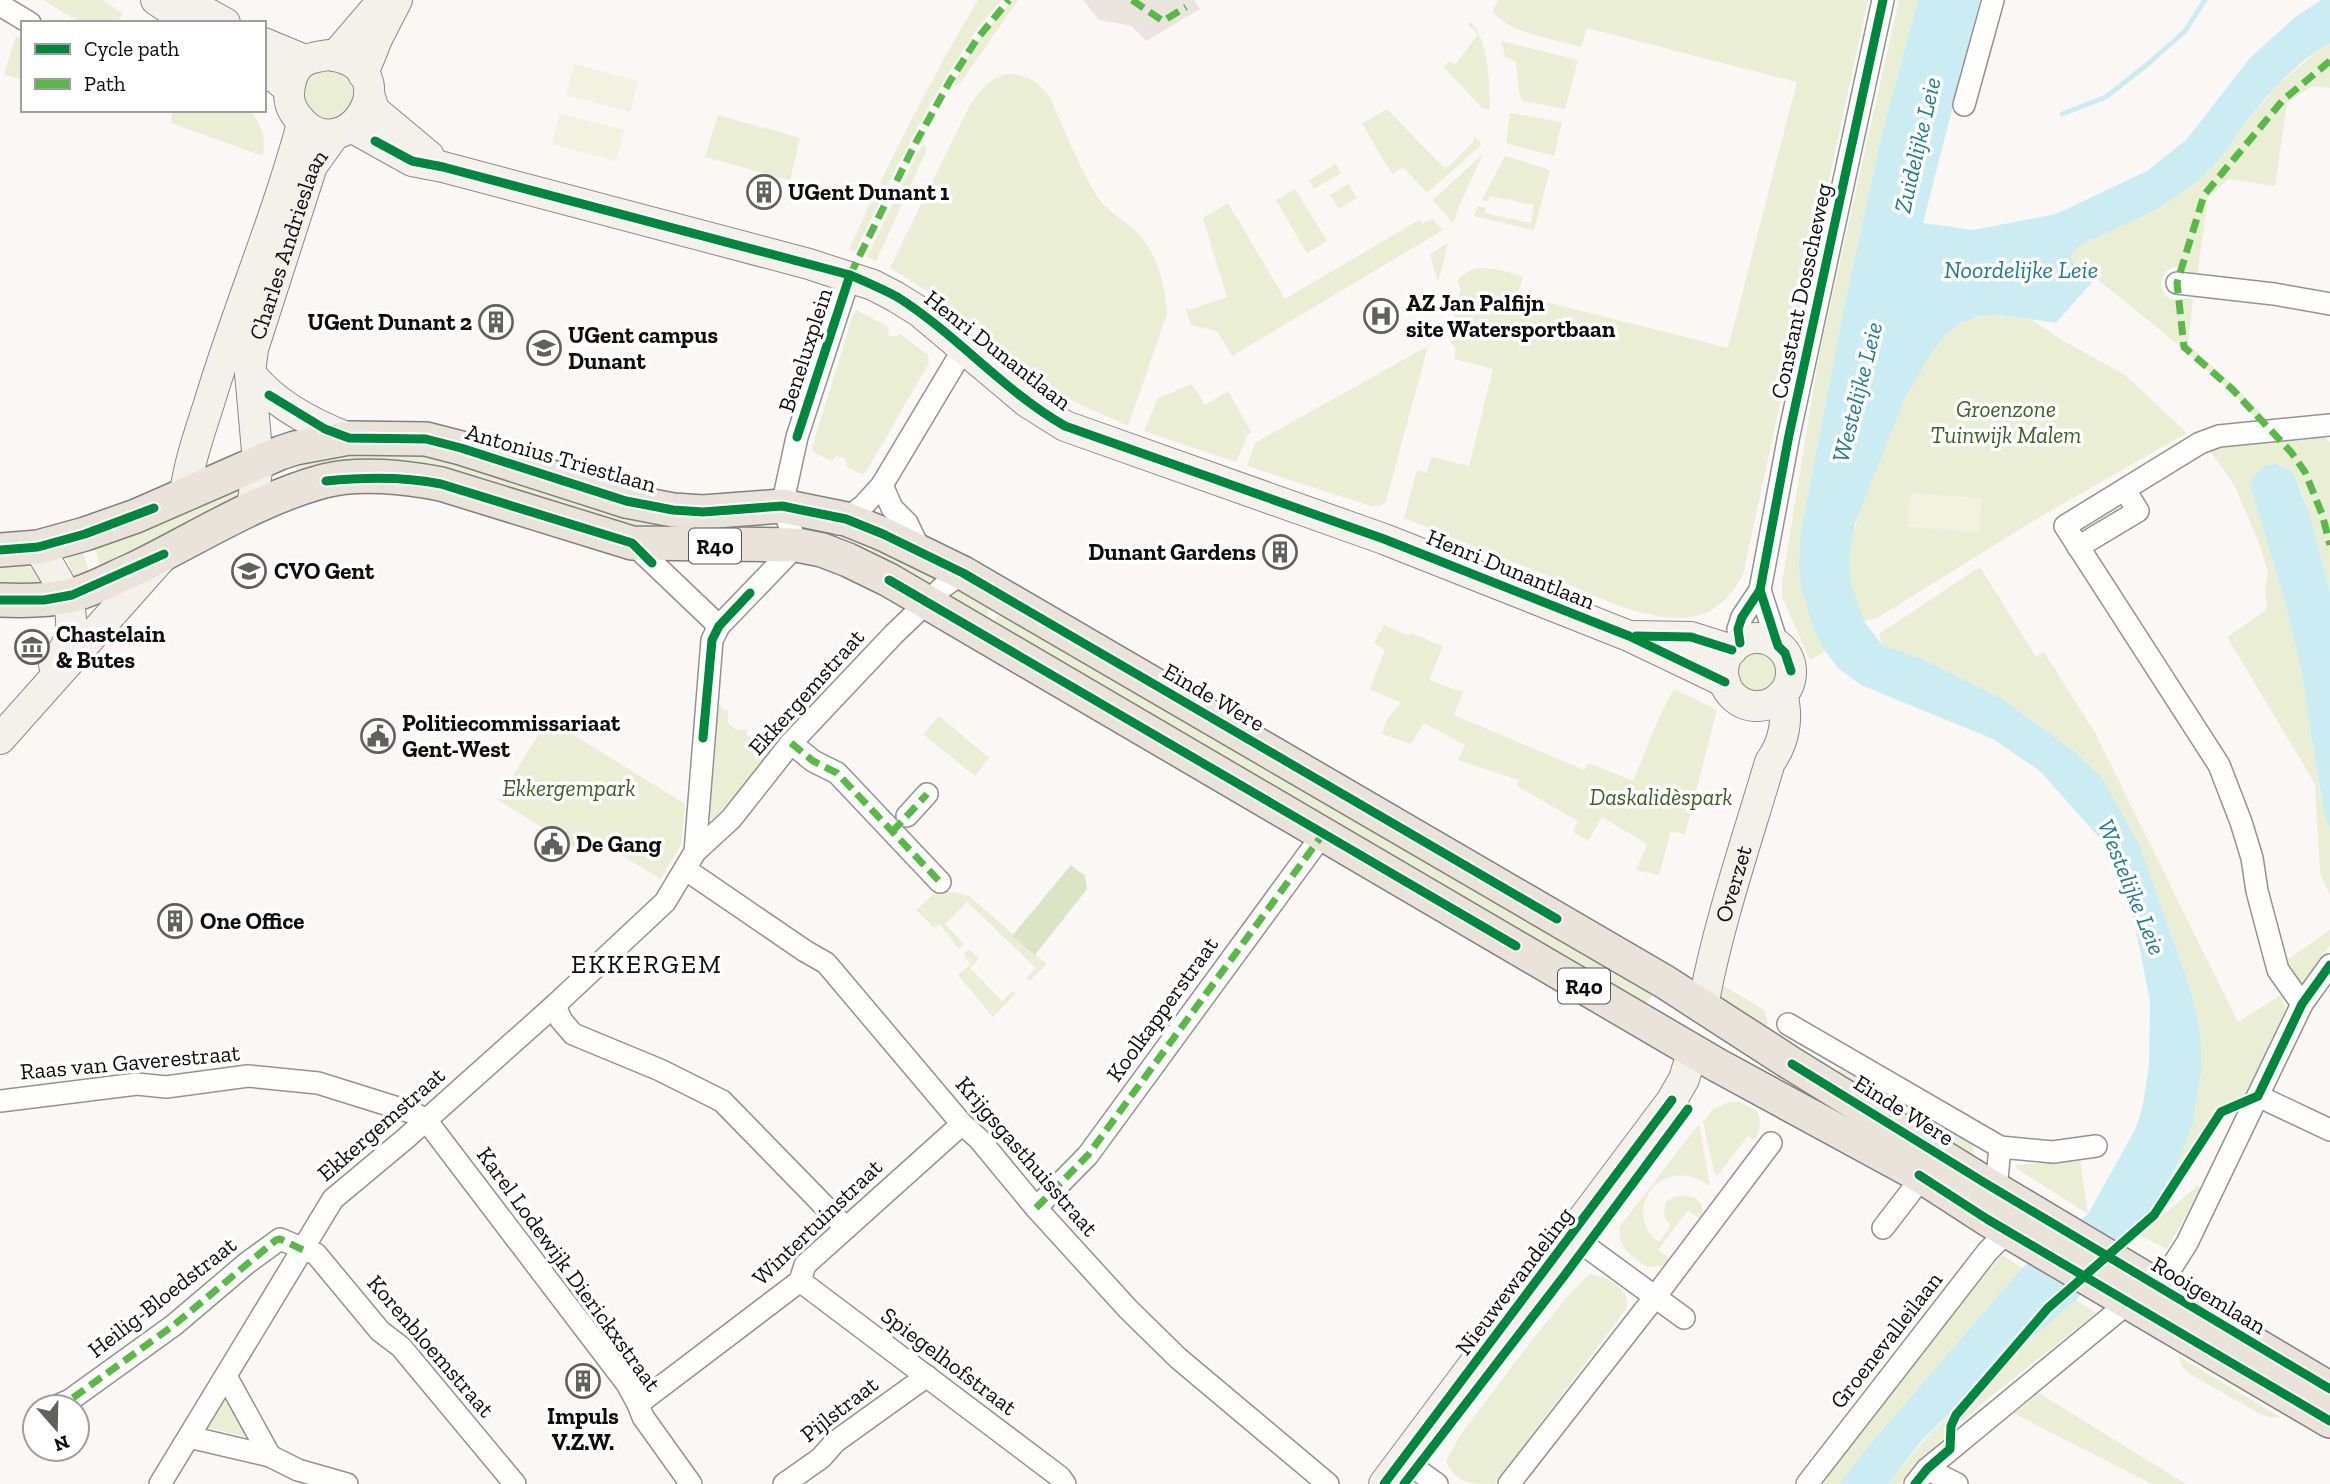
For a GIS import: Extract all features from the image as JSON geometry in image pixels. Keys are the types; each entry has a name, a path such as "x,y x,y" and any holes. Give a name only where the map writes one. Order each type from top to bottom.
{"main road":[{"name":"Antonius Triestlaan","path":"258,462 295,448 349,438 426,439 626,501 673,510 703,512 782,506 846,519"},
{"name":"R40","path":"0,550 38,547 136,516 258,462"},
{"name":"R40","path":"0,600 44,600 66,596 164,554 287,494 326,481 370,477 411,478 441,484 632,543 797,545"},
{"name":"Einde Were","path":"846,519 963,573 1647,972 1996,1190"},
{"name":"Einde Were","path":"797,545 822,550 848,560 927,602 1705,1058 1919,1175 2008,1231"},
{"path":"1703,1006 1705,1058"},
{"name":"Rooigemlaan","path":"1996,1190 2053,1241 2131,1288 2330,1421"},
{"name":"Rooigemlaan","path":"2008,1231 2053,1241"},
{"name":"Rooigemlaan","path":"2131,1288 2330,1389"}],"street":[{"path":"156,0 188,21"},
{"path":"183,0 221,21"},
{"path":"335,55 383,0"},
{"name":"Charles Andrieslaan","path":"242,361 253,349 312,166 343,131 365,113 366,84 377,39 397,0"},
{"name":"Constant Dosscheweg","path":"1736,646 1742,617 1760,590 1792,422 1883,0"},
{"path":"1964,105 1993,0"},
{"path":"0,5 27,21"},
{"path":"266,44 305,61"},
{"path":"266,70 289,89 292,77 305,61 335,55 358,66 366,84"},
{"name":"Henri Dunantlaan","path":"366,84 374,110 443,167"},
{"name":"Charles Andrieslaan","path":"289,89 291,108 302,124 317,132 343,131"},
{"name":"Charles Andrieslaan","path":"185,494 190,466 242,361 302,124"},
{"name":"Henri Dunantlaan","path":"343,131 412,161 849,275 897,297 928,318 1027,402 1065,426 1384,539 1629,636 1724,682"},
{"name":"Beneluxplein","path":"782,506 797,437 849,275"},
{"path":"2177,283 2274,294 2330,304"},
{"path":"782,506 797,545 846,519 882,485 964,348"},
{"name":"Charles Andrieslaan","path":"242,361 270,395 325,429 349,438"},
{"name":"Charles Andrieslaan","path":"242,361 258,462 252,509"},
{"path":"2302,1004 2278,970 2256,891 2252,858 2241,821 2218,765 2078,547 2138,511 2124,490 2200,443 2219,436 2330,425"},
{"path":"882,485 892,508 907,523 921,552"},
{"path":"632,543 719,626"},
{"name":"Ekkergemstraat","path":"690,861 712,640 719,626 797,545"},
{"path":"37,696 70,638 71,625 66,596 38,547"},
{"path":"0,739 164,554"},
{"name":"Ekkergemstraat","path":"160,1484 333,1199 555,1005 666,902 690,861 731,819 791,743 927,602 963,573"},
{"name":"Constant Dosscheweg","path":"1760,590 1778,646"},
{"name":"Henri Dunantlaan","path":"1629,636 1691,637 1736,646"},
{"path":"1770,762 1757,718 1748,705 1737,699 1724,682 1723,671 1726,659 1736,646 1759,639 1778,646"},
{"name":"Overzet","path":"1703,1006 1715,949 1770,762 1777,752 1786,719 1782,695 1787,690 1791,671 1785,653 1778,646"},
{"path":"1748,705 1770,704 1782,695"},
{"path":"791,743 813,761 837,774 898,825 940,882"},
{"path":"898,825 927,794"},
{"name":"Koolkapperstraat","path":"1036,1208 1088,1155 1323,834"},
{"name":"Krijgsgasthuisstraat","path":"690,861 805,951 826,962 962,1124 979,1139 1036,1208 1128,1309 1178,1358 1328,1484"},
{"path":"1921,1476 2131,1288 2164,1279 2187,1243 2302,1004 2330,965"},
{"path":"555,1005 561,1020 573,1034 660,1070 722,1101 845,1227"},
{"name":"Einde Were","path":"1788,1024 2000,1147 2053,1152 2096,1146"},
{"name":"Nieuwewandeling","path":"1384,1484 1415,1474 1580,1241 1684,1079 1705,1058"},
{"name":"Einde Were","path":"1809,1073 1850,1060"},
{"name":"Raas van Gaverestraat","path":"0,1101 137,1084 166,1087 248,1076 318,1083 414,1112 426,1120"},
{"path":"2259,1096 2330,1130"},
{"name":"Karel Lodewijk Dierickxstraat","path":"426,1120 627,1384 643,1417 691,1484"},
{"name":"Wintertuinstraat","path":"638,1404 800,1281 805,1265 962,1124"},
{"path":"1509,1484 1771,1143"},
{"path":"1996,1190 2000,1147"},
{"path":"1882,1227 1913,1189 1919,1175"},
{"name":"Groenevalleilaan","path":"1807,1484 1988,1251 2008,1231"},
{"name":"Heilig-Bloedstraat","path":"81,1393 174,1325 276,1240 280,1239 303,1250"},
{"path":"1580,1241 1684,1318"},
{"name":"Nieuwewandeling","path":"1415,1474 1483,1352 1580,1241"},
{"name":"Korenbloemstraat","path":"303,1250 316,1254 380,1331 401,1347 515,1484"},
{"name":"Spiegelhofstraat","path":"800,1281 1060,1477 1065,1484"},
{"name":"Nieuwewandeling","path":"1464,1407 1463,1393 1487,1360 1483,1352"},
{"path":"226,1376 270,1456"},
{"name":"Pijlstraat","path":"784,1484 821,1458 835,1442 926,1376"},
{"path":"189,1437 270,1456 298,1470 347,1484"},
{"path":"1921,1476 1957,1484"}],"green space":[{"path":"43,0 103,0 123,14 118,21 78,21"},
{"path":"978,0 1002,0 978,28 954,63 909,143 855,252 849,249 910,123"},
{"path":"1013,0 1018,0 961,82 955,86 954,81 980,38"},
{"path":"1498,0 1868,0 1743,574 1724,600 1712,610 1697,616 1660,616 1619,606 1404,518 1417,470 1427,473 1431,457 1469,466 1493,369 1454,359 1456,350 1448,337 1461,289 1457,281 1471,270 1488,268 1523,276 1518,295 1728,348 1797,82 1587,28 1581,47 1546,38 1519,30 1498,18 1493,10"},
{"path":"1899,0 1918,0 1882,133 1843,312 1801,531 1816,635 1825,651 1810,660 1782,597 1782,582 1819,356"},
{"path":"1470,22 1481,38 1484,50 1490,110 1482,108 1444,67 1448,62 1456,64 1478,34 1468,25"},
{"path":"16,36 21,39 21,80 4,74"},
{"path":"1501,41 1578,60 1565,109 1523,101 1519,93 1516,62 1505,56"},
{"path":"2330,43 2330,88 2312,86 2287,103 2275,186 2229,179 2208,197 2197,277 2176,267 2170,268 2162,278 2165,295 2177,300 2193,299 2188,345 2235,386 2266,418 2257,419 2179,346 2096,278 2093,281 2074,265 2071,255 2080,245 2160,206 2188,189 2279,84"},
{"path":"574,64 638,81 630,112 566,95"},
{"path":"318,70 338,70 352,84 352,104 338,118 318,118 304,104 304,84"},
{"path":"1007,74 1031,79 1049,96 1076,158 1095,193 1108,209 1142,238 1158,269 1165,292 1167,314 1128,426 1073,401 1032,373 948,304 890,268 969,107 989,82"},
{"path":"1387,109 1443,167 1448,167 1474,141 1474,136 1482,144 1427,193 1403,167 1392,174 1362,124"},
{"path":"172,112 251,112 262,131 263,156 171,123"},
{"path":"1510,113 1562,122 1554,156 1506,143"},
{"path":"560,114 624,130 616,161 552,144"},
{"path":"718,115 800,138 790,180 705,157"},
{"path":"924,144 927,149 876,261 867,257 919,150"},
{"path":"1483,154 1463,197 1453,223 1433,200"},
{"path":"1505,156 1550,170 1534,230 1474,216 1478,206 1485,208 1485,213 1531,223 1534,205 1490,196 1488,201 1482,200"},
{"path":"1336,164 1341,173 1314,189 1309,180"},
{"path":"1348,184 1357,198 1339,209 1330,195"},
{"path":"1295,189 1327,241 1307,253 1276,200"},
{"path":"1228,203 1285,299 1419,220 1422,223 1432,219 1443,230 1232,356 1217,331 1191,325 1185,307 1189,310 1227,297 1203,218"},
{"path":"1448,243 1438,283 1430,254"},
{"path":"856,310 887,326 889,336 900,334 928,355 929,363 866,472 861,474 847,467 845,458 836,456 832,461 815,453 812,448"},
{"name":"Groenzone Tuinwijk Malem","path":"2000,315 2032,320 2125,375 2187,433 2043,515 1877,618 1864,621 1853,591 1849,559 1861,508 1886,441 1917,376 1946,334 1972,319"},
{"path":"1428,346 1386,501 1382,505 1371,506 1247,466 1255,443"},
{"path":"1192,384 1205,405 1228,391 1251,432 1236,462 1144,431 1158,398"},
{"path":"2322,435 2330,442 2330,593 2302,491 2289,470 2274,463 2284,598 2300,665 2325,818 2330,828 2330,895 2320,873 2315,784 2227,637 2265,611 2265,585 2268,574 2261,548 2234,484 2209,450 2223,446"},
{"path":"377,446 737,519 736,535 655,534 513,496 298,480 294,460"},
{"path":"240,484 239,496 110,560 102,572 93,542"},
{"path":"1910,493 1982,498 1979,532 1907,527"},
{"path":"877,541 941,572 928,592 867,557"},
{"path":"81,545 90,577 76,582 64,551"},
{"path":"0,561 27,566 48,584 0,590"},
{"path":"1980,567 2036,657 2044,652 2095,733 2238,1022 2281,995 2286,1009 2248,1093 2221,1112 2158,1210 2148,1216 2178,1163 2192,1127 2202,1069 2200,1030 2191,991 2140,846 2075,752 2004,700 1919,658 1882,646 1879,634"},
{"path":"954,587 994,602 982,624 949,596"},
{"path":"1003,607 1656,988 1644,1009 990,628"},
{"name":"Daskalidèspark","path":"1384,625 1408,636 1410,633 1443,646 1429,680 1463,692 1454,715 1584,770 1589,763 1633,781 1660,715 1674,689 1717,710 1685,834 1671,831 1659,875 1636,870 1647,844 1602,817 1588,841 1573,832 1578,821 1517,786 1519,780 1458,760 1465,745 1424,723 1411,744 1382,734 1388,718 1401,703 1370,689 1385,650 1374,643"},
{"path":"1757,646 1775,653 1782,671 1775,689 1757,696 1739,689 1732,671 1739,653"},
{"path":"715,700 724,710 728,710 730,725 739,730 747,729 747,735 754,742 765,742 776,756 713,819 708,818 707,808"},
{"path":"939,716 989,758 975,776 923,734"},
{"name":"Ekkergempark","path":"548,719 685,804 681,845 661,879 598,841 588,856 498,800"},
{"path":"1071,865 1085,876 1087,889 1035,955 1012,936"},
{"path":"943,890 969,896 1047,964 1029,981 1026,978 1036,968 967,902 945,924 964,944 959,949 939,924 934,928 916,910"},
{"path":"2330,930 2330,945 2300,988 2287,960"},
{"path":"969,949 979,959 970,968 1002,1001 1013,991 1015,994 993,1017 958,975 971,964 963,954"},
{"path":"1717,982 1764,1010 1768,1023 1761,1031 1722,1004"},
{"path":"1840,1069 1974,1144 1973,1153 1970,1156 1833,1071"},
{"path":"1729,1102 1740,1102 1757,1111 1760,1126 1754,1140 1748,1136 1717,1176 1703,1122 1712,1110"},
{"path":"1699,1124 1710,1186 1692,1177 1676,1176 1662,1181 1651,1190 1645,1202 1643,1216 1648,1230 1659,1242 1671,1226 1664,1216 1666,1202 1673,1198 1687,1196 1699,1201 1703,1212 1701,1220 1688,1210 1658,1250 1672,1260 1662,1266 1648,1267 1626,1251 1621,1240 1620,1226"},
{"path":"2080,1159 2088,1214 2016,1168 2017,1165"},
{"path":"2197,1186 2201,1188 2167,1249 2140,1235"},
{"path":"2002,1255 2022,1268 1864,1451 1839,1484 1822,1484 1853,1438"},
{"path":"1590,1274 1610,1281 1622,1290 1627,1302 1626,1309 1495,1484 1472,1483 1460,1478 1446,1461 1461,1434 1533,1339 1567,1297"},
{"path":"2076,1300 2096,1313 1985,1401 1936,1445 1900,1484 1888,1484 1925,1439 2008,1359"},
{"path":"2178,1356 2280,1417 2262,1415 2190,1374 2182,1366"},
{"path":"2037,1392 2186,1484 2152,1484 2013,1413"},
{"path":"224,1399 228,1401 247,1437 208,1428"}],"shaded area":[{"path":"1083,0 1194,0 1200,9 1146,41 1132,26 1099,20"}],"water":[{"path":"1918,0 1980,0 1923,223 1973,230 2056,214 2147,171 2187,139 2250,58 2294,18 2321,0 2330,0 2330,43 2306,59 2273,90 2219,159 2195,183 2148,213 2080,245 2071,255 2074,265 2093,281 2056,323 2000,315 1980,316 1959,324 1946,334 1928,358 1905,399 1855,524 1849,559 1851,583 1864,621 1882,645 1922,659 2004,700 2075,752 2102,778 2140,846 2191,991 2200,1030 2202,1069 2192,1127 2178,1163 2148,1216 2076,1300 1923,1439 1888,1484 1839,1484 1865,1450 2022,1268 2088,1214 2136,1128 2149,1066 2150,1001 2132,910 2104,843 2040,771 1993,739 1861,685 1838,668 1816,635 1801,589 1801,531 1843,312 1882,133"},
{"path":"2274,463 2290,470 2295,477 2311,517 2330,593 2330,828 2325,818 2300,665 2284,598 2251,488 2253,477 2263,467"}],"waterway":[{"path":"2062,114 2106,97 2149,63 2185,31 2205,0"}],"marked path":[{"path":"850,275 915,144 950,81 977,39 1009,0"},
{"path":"1132,0 1163,21 1186,7"},
{"path":"2330,61 2283,100 2204,195 2177,283 2184,347 2232,389 2291,452 2305,472 2322,514 2330,545"},
{"path":"791,743 813,761 837,773 940,882"},
{"path":"892,832 927,794"},
{"path":"1036,1208 1088,1155 1323,834"},
{"path":"80,1393 174,1325 276,1240 280,1239 303,1250"}],"cycle path":[{"path":"1740,643 1738,629 1742,617 1760,590 1789,435 1883,0"},
{"path":"375,141 412,161 850,275 899,298 921,313 1022,397 1065,426 1384,539 1629,636 1725,682"},
{"path":"797,437 850,275"},
{"path":"269,395 325,429 349,438 426,439 626,501 673,510 703,512 782,506 846,519 883,534 963,573 1557,919"},
{"path":"326,481 384,478 441,484 632,543 652,563"},
{"path":"0,550 38,547 85,534 154,508"},
{"path":"0,600 44,600 72,595 164,554"},
{"path":"889,580 1516,946"},
{"path":"1760,590 1778,646 1785,653 1791,671"},
{"path":"703,738 712,640 719,626 750,593"},
{"path":"1636,636 1691,637 1732,650"},
{"path":"1915,1484 1927,1469 1950,1449 1951,1426 1956,1415 2048,1308 2154,1215 2221,1112 2258,1096 2302,1004 2330,965"},
{"path":"1792,1064 2330,1389"},
{"path":"1384,1484 1672,1100"},
{"path":"1404,1484 1688,1109"},
{"path":"1919,1175 1987,1219 2330,1421"}],"place":[{"name":"UGent Dunant 1","path":"764,192"},
{"name":"AZ Jan Palfijn site Watersportbaan","path":"1381,316"},
{"name":"UGent Dunant 2","path":"496,322"},
{"name":"UGent campus Dunant","path":"544,348"},
{"name":"Dunant Gardens","path":"1280,552"},
{"name":"CVO Gent","path":"249,571"},
{"name":"Chastelain & Butes","path":"32,647"},
{"name":"Politiecommissariaat Gent-West","path":"378,736"},
{"name":"De Gang","path":"552,844"},
{"name":"One Office","path":"175,921"},
{"name":"Impuls V.Z.W.","path":"583,1381"}],"district":[{"name":"EKKERGEM","path":"647,964"}],"water label":[{"name":"Zuidelijke Leie","path":"1917,145"},
{"name":"Noordelijke Leie","path":"2021,269"},
{"name":"Westelijke Leie","path":"1857,392"},
{"name":"Westelijke Leie","path":"2132,887"}]}
